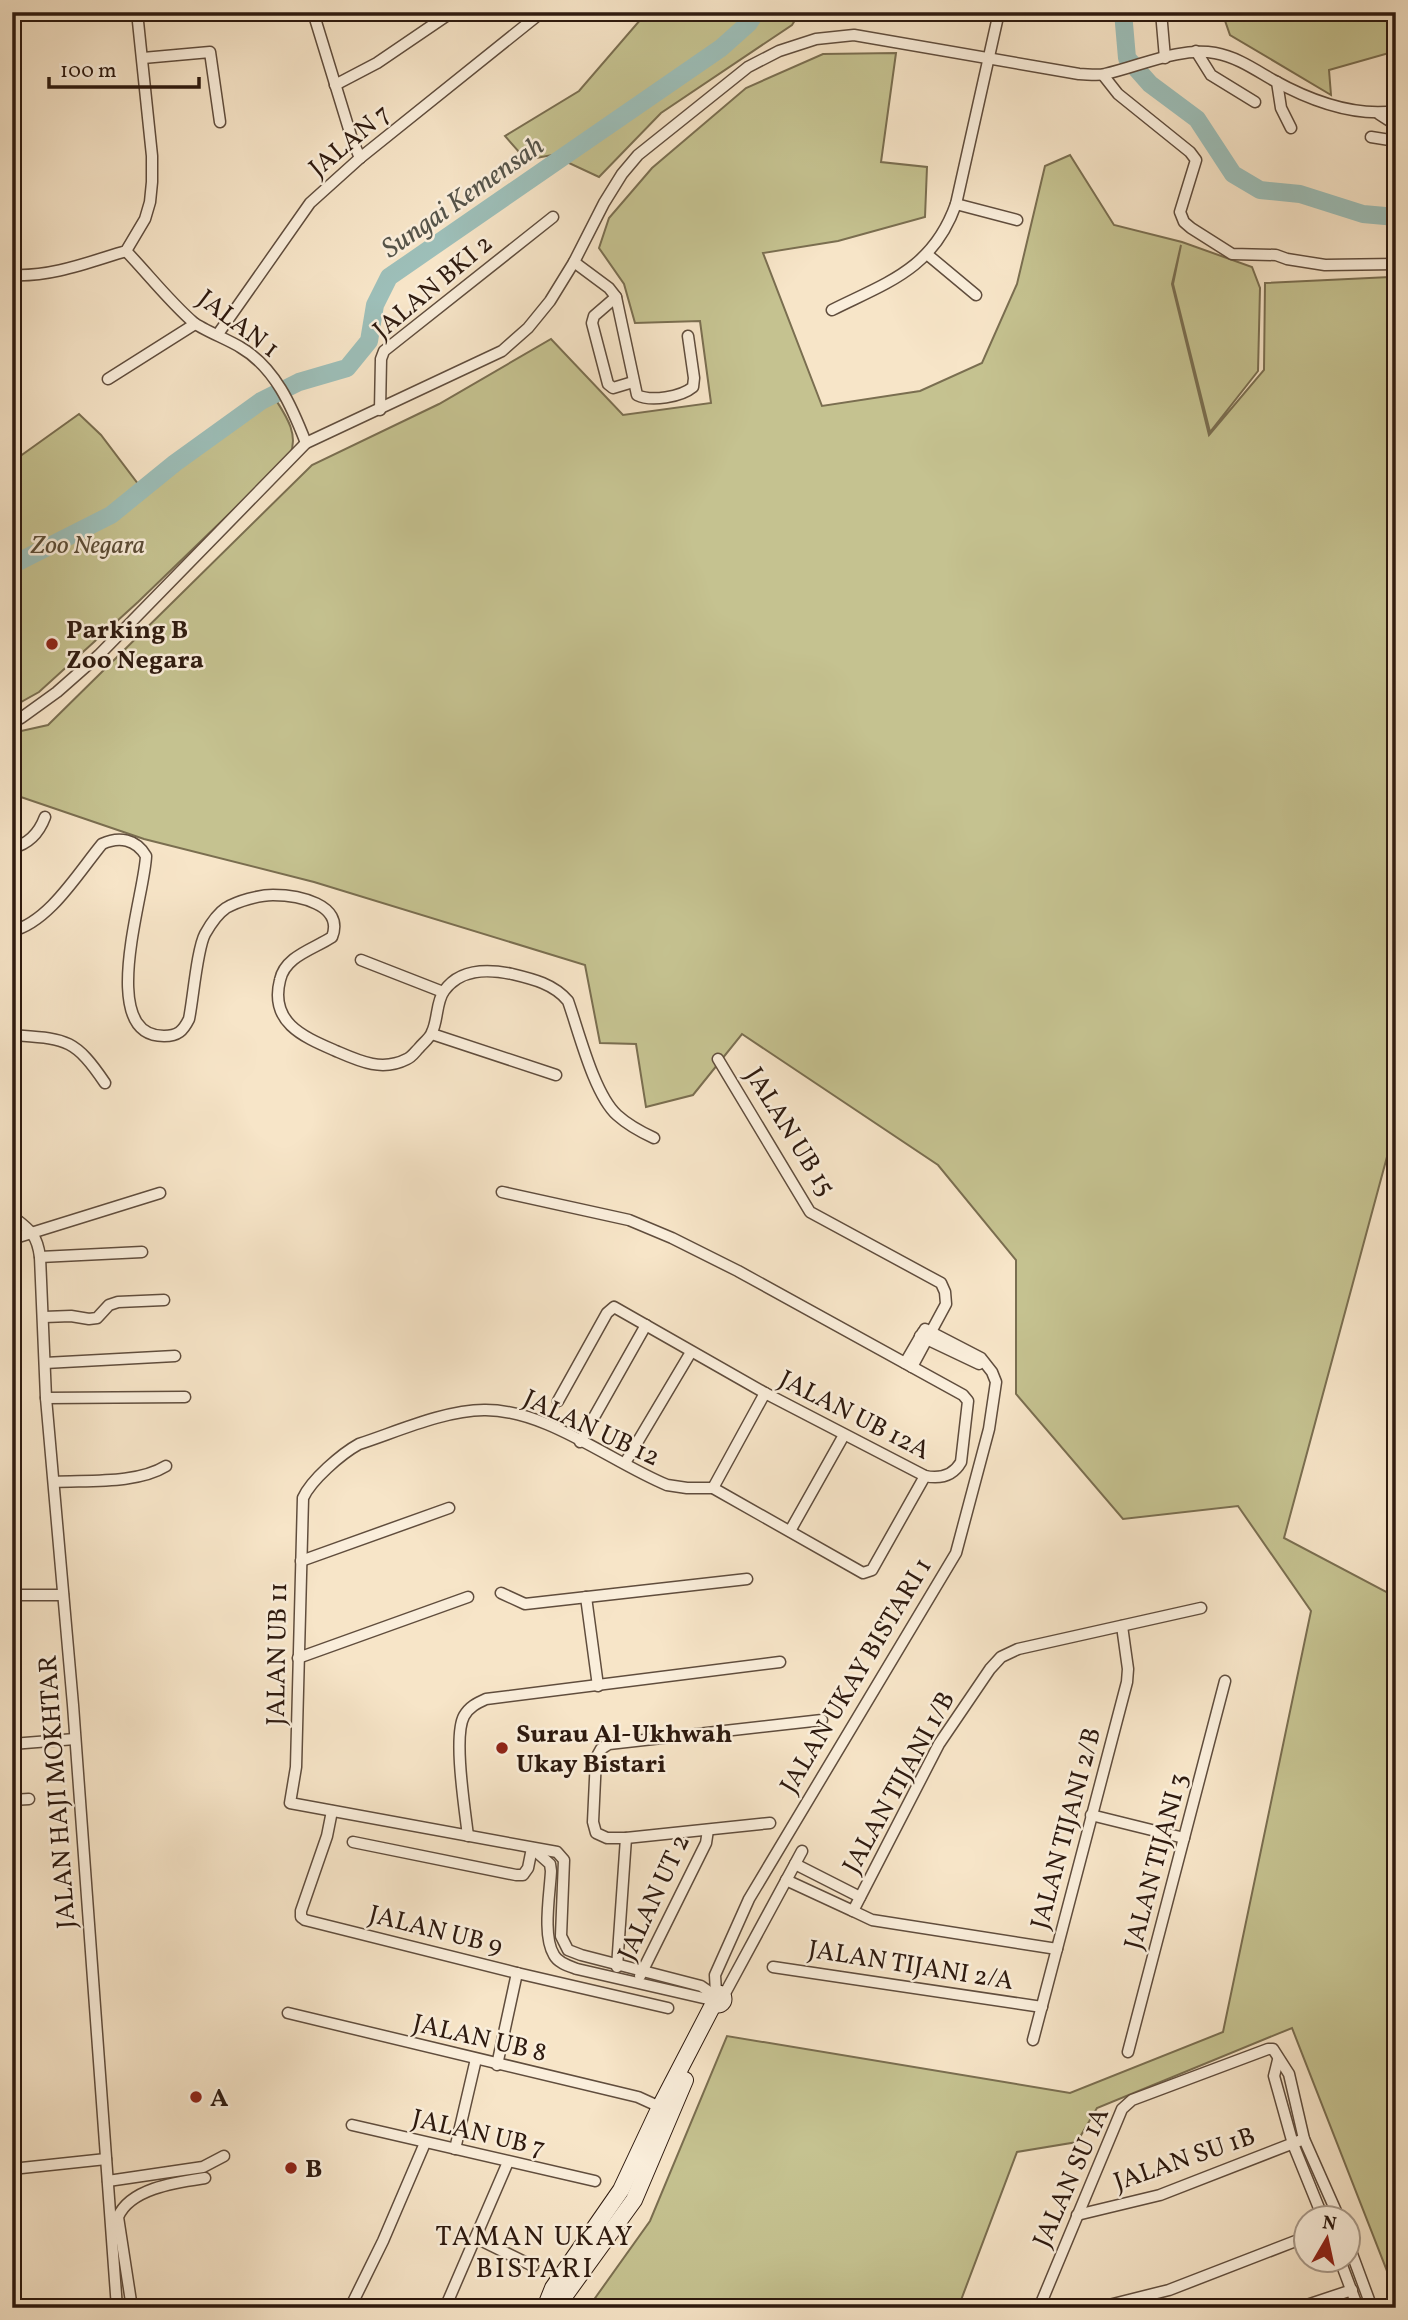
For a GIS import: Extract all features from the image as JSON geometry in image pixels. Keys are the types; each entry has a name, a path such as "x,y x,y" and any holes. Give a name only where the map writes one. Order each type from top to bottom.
{"street":[{"path":"12,275 30,276 58,272 126,251 145,219 152,182 152,156 137,12"},
{"path":"313,12 360,158"},
{"path":"335,85 377,63 452,12"},
{"name":"JALAN 7","path":"218,334 310,203 360,158 542,12"},
{"path":"832,310 903,274 928,255 948,226 956,204 999,12"},
{"path":"1161,12 1165,58"},
{"path":"12,722 22,718 57,692 99,655 306,443 502,351 528,328 550,301 574,262 604,202 638,155 748,66 779,51 816,39 854,36 1079,74 1108,73 1196,51 1237,59 1277,82 1337,106 1379,114 1396,111"},
{"path":"1196,51 1212,75 1255,102"},
{"path":"143,58 210,52 220,122"},
{"path":"1108,73 1118,94 1190,152 1196,160 1180,212 1184,222 1191,228 1232,254 1276,255 1325,265 1396,264"},
{"path":"1277,82 1281,108 1291,128"},
{"path":"1379,114 1396,125"},
{"path":"1371,137 1396,141"},
{"path":"956,204 1017,220"},
{"name":"JALAN BKI 2","path":"380,410 381,359 384,351 553,217"},
{"name":"JALAN 1","path":"126,251 195,324 252,354 274,377 306,443"},
{"path":"928,255 976,295"},
{"path":"574,262 609,288 616,297 637,395 646,399 687,393 693,387 688,336"},
{"path":"616,297 594,316 592,323 608,384 613,388 634,382"},
{"path":"108,379 195,324"},
{"path":"12,848 21,846 33,837 40,830 45,817"},
{"path":"12,931 24,928 44,915 102,844 123,838 142,849 146,856 135,919 128,989 132,1014 138,1025 149,1033 174,1036 183,1030 189,1019 203,937 212,921 225,909 271,895 300,897 327,910 334,919 335,928 332,937 300,954 280,977 279,1003 285,1019 301,1035 362,1062 389,1066 410,1058 432,1034 443,992 454,981 474,971 493,970 543,982 559,991 568,1001 604,1099 616,1115 654,1138"},
{"path":"361,960 443,992"},
{"path":"432,1034 556,1075"},
{"path":"12,1035 57,1038 71,1044 91,1062 105,1083"},
{"name":"JALAN UB 15","path":"718,1059 810,1212 942,1283 946,1304 908,1365"},
{"name":"JALAN UB 12A","path":"502,1192 629,1220 672,1237 963,1395 968,1401 961,1462 943,1477 925,1476 765,1393 614,1307 607,1313 558,1401"},
{"path":"12,1239 160,1194"},
{"path":"12,1216 33,1233"},
{"name":"JALAN HAJI MOKHTAR","path":"33,1233 38,1242 40,1257 46,1398 75,1739 117,2308"},
{"path":"40,1257 142,1252"},
{"path":"44,1317 97,1318 108,1305 118,1302 164,1300"},
{"path":"580,1442 646,1325"},
{"name":"JALAN UKAY BISTARI 1","path":"559,2308 634,2200 717,1998 715,1975 749,1899 956,1553 989,1429 996,1382 981,1358 926,1334"},
{"path":"625,1463 691,1352"},
{"path":"45,1363 175,1356"},
{"path":"713,1488 765,1393"},
{"path":"46,1398 185,1397"},
{"name":"JALAN UB 12","path":"303,1498 307,1489 359,1444 446,1416 482,1409 514,1412 541,1422 667,1485 713,1488 863,1573 872,1570 925,1476"},
{"path":"790,1531 844,1435"},
{"path":"54,1482 140,1477 155,1473 166,1466"},
{"name":"JALAN UB 11","path":"303,1498 296,1767 290,1803 332,1811"},
{"path":"301,1561 449,1508"},
{"path":"501,1593 525,1604 747,1579"},
{"path":"12,1595 63,1595"},
{"path":"299,1658 468,1597"},
{"path":"586,1597 598,1686"},
{"name":"JALAN TIJANI 1/B","path":"1057,1949 872,1920 853,1911 939,1744 990,1669 1002,1657 1018,1649 1201,1608"},
{"name":"JALAN TIJANI 2/B","path":"1033,2040 1127,1682 1128,1669 1122,1626"},
{"path":"468,1836 460,1735 463,1717 473,1705 486,1699 780,1662"},
{"name":"JALAN TIJANI 3","path":"1128,2052 1225,1681"},
{"path":"770,1823 607,1838 596,1833 593,1822 596,1758 601,1749 609,1744 822,1720"},
{"path":"12,1744 75,1739"},
{"path":"12,1800 29,1799"},
{"path":"332,1811 557,1852 564,1860 561,1936 568,1950 617,1964 640,1977 717,1998"},
{"name":"JALAN UB 9","path":"332,1811 327,1836 301,1917 305,1920 668,2008"},
{"path":"1091,1815 1184,1838"},
{"name":"JALAN UT 2","path":"640,1977 706,1843 708,1830"},
{"name":"JALAN UT 2","path":"614,1977 626,1838"},
{"path":"353,1842 516,1875 523,1875 528,1868 532,1848"},
{"path":"532,1848 550,1864 548,1940 554,1957 564,1964 614,1977 640,1977"},
{"name":"JALAN UKAY BISTARI 1","path":"545,2308 554,2288 621,2190 660,2107 717,1998 802,1851"},
{"path":"795,1864 860,1897"},
{"path":"786,1880 853,1911"},
{"path":"821,1897 829,1881"},
{"name":"JALAN TIJANI 2/A","path":"773,1967 1042,2007"},
{"path":"498,2065 517,1973"},
{"name":"JALAN UB 8","path":"288,2013 638,2097 660,2107"},
{"name":"JALAN SU 1A","path":"1039,2308 1122,2109 1132,2100 1268,2049 1273,2049 1278,2060"},
{"path":"455,2149 476,2059"},
{"path":"1278,2060 1289,2074 1304,2139 1333,2204"},
{"path":"1278,2060 1274,2076 1293,2144 1317,2204"},
{"name":"JALAN UB 7","path":"352,2125 595,2181"},
{"name":"JALAN SU 1B","path":"1077,2215 1160,2194 1304,2139"},
{"path":"349,2308 383,2241 425,2143"},
{"path":"108,2180 203,2166 224,2156"},
{"path":"12,2169 106,2159"},
{"path":"445,2308 508,2162"},
{"path":"132,2308 118,2217 121,2208 132,2199 163,2185 205,2178"},
{"path":"476,2238 533,2266"},
{"path":"1097,2308 1169,2290 1292,2243"},
{"path":"1346,2274 1358,2308"},
{"path":"1360,2274 1372,2308"},
{"path":"1298,2308 1352,2290"}],"green space":[{"path":"647,12 800,12 792,25 661,113 599,177 552,155 526,160 505,136 579,91"},
{"path":"1222,12 1396,12 1396,51 1329,70 1331,95 1230,35"},
{"path":"896,53 881,162 927,167 925,217 838,241 763,253 822,406 920,391 982,363 1017,284 1045,166 1070,155 1114,225 1182,242 1252,267 1260,288 1258,371 1210,432 1173,284 1181,245 1172,284 1209,435 1264,370 1265,283 1390,277 1396,279 1396,1140 1391,1142 1284,1538 1396,1597 1396,2294 1292,2028 1097,2108 1077,2142 1017,2152 958,2308 588,2308 650,2221 727,2036 1070,2093 1223,2032 1311,1611 1238,1506 1123,1519 1016,1394 1016,1260 938,1165 742,1034 693,1095 646,1107 636,1044 600,1043 585,965 314,882 144,839 12,794 12,733 48,725 312,465 439,404 551,339 623,415 711,403 700,321 635,323 624,284 599,248 609,218 652,168 746,88 823,54"},
{"name":"Zoo Negara","path":"271,392 292,430 293,447 290,455 138,602 39,692 12,707 12,462 79,414 101,435 145,493 225,424"}],"waterway":[{"name":"Sungai Kemensah","path":"12,565 111,515 175,463 261,401 299,382 347,368 369,341 375,305 389,277 721,48 749,23 756,12"},
{"name":"Sungai Kemensah","path":"1123,12 1127,58 1150,84 1197,119 1233,174 1260,190 1300,194 1363,214 1396,217"}],"place":[{"name":"Parking B Zoo Negara","path":"52,644"},
{"name":"Surau Al-Ukhwah Ukay Bistari","path":"502,1748"},
{"name":"A","path":"196,2097"},
{"name":"B","path":"291,2168"}],"district":[{"name":"TAMAN UKAY BISTARI","path":"535,2251"}]}
